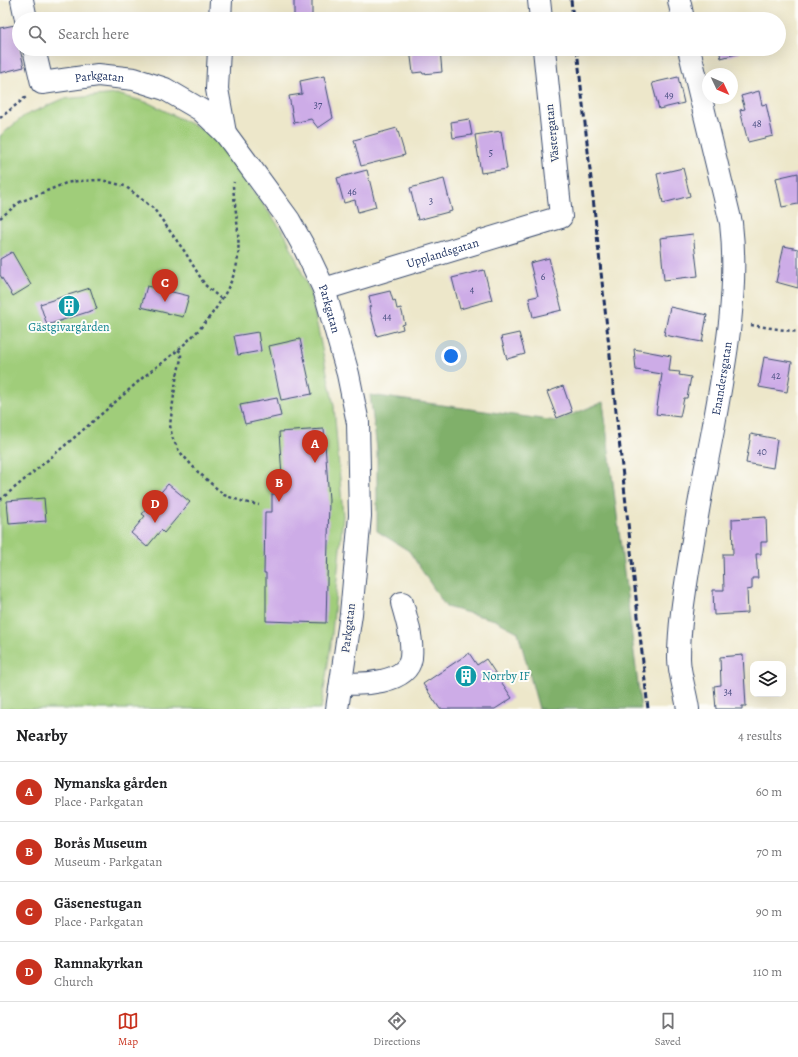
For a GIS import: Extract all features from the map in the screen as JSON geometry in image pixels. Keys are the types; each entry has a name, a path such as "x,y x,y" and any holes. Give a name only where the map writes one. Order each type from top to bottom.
{"street":[{"path":"22,0 25,12"},
{"path":"220,12 221,0"},
{"path":"539,0 540,12"},
{"path":"680,0 682,12"},
{"path":"36,56 42,83"},
{"path":"219,56 217,89 225,133"},
{"name":"Västergatan","path":"545,56 561,217"},
{"name":"Enandersgatan","path":"688,709 679,660 681,618 699,504 720,391 729,329 733,291 734,245 731,223 691,56"},
{"name":"Parkgatan","path":"42,83 98,75 134,79 165,89 201,110 225,133 289,220 324,288 348,374 358,423 360,516 351,614 337,709"},
{"name":"Upplandsgatan","path":"324,288 561,217"},
{"path":"341,683 360,684 376,682 399,675 407,668 411,659 411,646 402,603"}],"path":[{"path":"0,118 42,83"},
{"path":"0,500 78,435 144,376 178,350 204,325 231,283 236,270 239,255 233,186 236,174 248,164"},
{"path":"0,218 20,202 66,183 101,180 125,186 154,210 185,252 205,285 221,299"},
{"path":"760,326 798,332"},
{"path":"178,350 181,352 181,358 176,380 170,425 172,436 179,451 197,471 224,495 244,502 259,505"}],"green space":[{"path":"117,94 149,103 213,135 286,236 310,291 334,406 343,516 331,644 321,709 0,709 0,136 24,116 63,99"},
{"path":"370,395 556,421 603,402 641,709 539,709 518,632 495,620 446,607 409,551 377,531 377,449"}],"building":[{"path":"294,0 312,0 312,12 294,12"},
{"path":"12,26 12,56 22,56 24,67 0,73 0,28"},
{"path":"411,56 441,56 442,72 423,74 422,72 413,73"},
{"path":"324,76 333,118 318,128 311,119 294,123 289,96 302,94 300,81"},
{"path":"678,77 684,103 659,109 652,83"},
{"path":"759,91 762,105 766,104 773,136 748,142 740,110 745,109 741,96"},
{"path":"469,119 472,135 453,138 451,122"},
{"path":"397,128 405,155 361,166 354,140"},
{"path":"501,131 507,169 481,173 475,135"},
{"path":"683,168 690,196 663,203 657,174"},
{"path":"367,170 376,207 358,212 355,200 344,203 337,178"},
{"path":"798,173 798,204 782,207 776,178"},
{"path":"444,179 452,211 418,220 410,188"},
{"path":"693,234 698,276 664,280 660,238"},
{"path":"784,246 798,249 798,288 776,282"},
{"path":"12,252 31,285 13,296 0,275 0,259"},
{"path":"549,258 562,310 533,317 529,298 538,296 530,263"},
{"path":"484,270 492,300 460,309 452,278"},
{"path":"147,286 189,296 183,317 141,307"},
{"name":"Gästgivargården","path":"90,288 97,309 47,325 40,304"},
{"path":"390,291 393,301 395,300 397,309 401,308 405,324 402,325 403,329 377,336 369,307 371,306 369,296"},
{"path":"670,307 707,315 702,342 664,335"},
{"path":"258,332 261,351 238,355 234,336"},
{"path":"519,333 525,354 507,359 501,337"},
{"path":"300,339 312,394 281,400 269,346"},
{"path":"634,349 671,356 669,371 680,372 679,375 691,377 687,398 684,398 680,417 656,414 662,374 636,370"},
{"path":"764,357 792,362 787,392 759,387"},
{"path":"563,386 572,412 557,418 547,392"},
{"path":"277,398 281,416 245,424 240,405"},
{"path":"324,429 329,500 326,623 266,621 266,573 264,573 265,512 272,512 272,494 277,494 276,477 282,477 279,432"},
{"path":"751,434 777,439 773,468 746,463"},
{"path":"168,484 190,502 164,533 161,530 147,547 131,533 145,516 142,514"},
{"path":"44,498 46,521 9,524 7,501"},
{"path":"766,517 767,542 761,542 761,554 756,554 758,578 752,578 752,589 747,590 748,613 714,615 713,590 724,590 723,554 733,554 732,519"},
{"name":"Norrby IF","path":"469,653 477,665 486,659 512,698 495,709 440,709 423,684"},
{"path":"743,655 746,706 742,706 742,709 716,709 714,686 721,685 720,657"}],"railway":[{"path":"571,0 572,12"},
{"path":"578,56 648,709"}],"place":[{"name":"Gäsenestugan","path":"165,302"},
{"name":"Gästgivargården","path":"69,306"},
{"name":"Nymanska gården","path":"315,463"},
{"name":"Borås Museum","path":"279,502"},
{"name":"Ramnakyrkan","path":"155,523"},
{"name":"Norrby IF","path":"466,676"}]}
